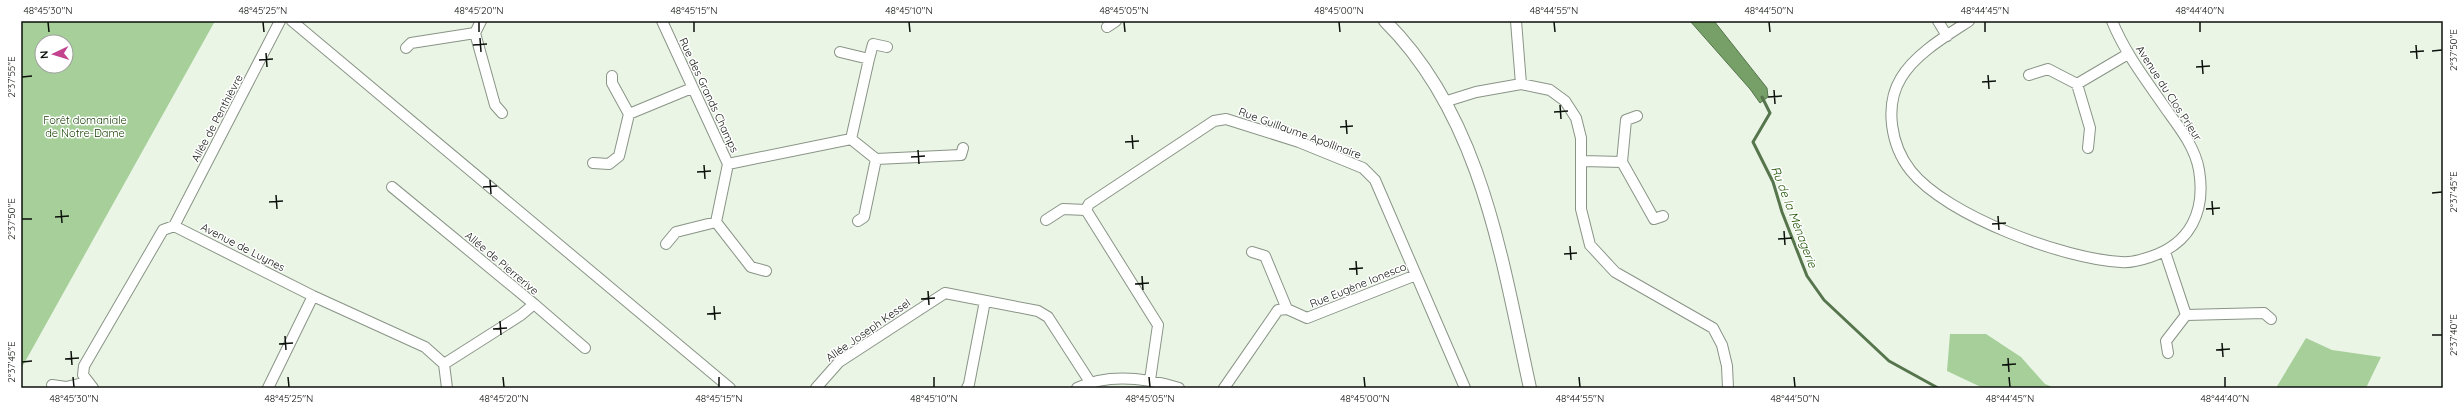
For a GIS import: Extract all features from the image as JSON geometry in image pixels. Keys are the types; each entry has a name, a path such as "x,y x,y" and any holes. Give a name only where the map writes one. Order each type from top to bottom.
{"street":[{"name":"Allée de Penthièvre","path":"174,226 280,21"},
{"path":"292,21 728,387"},
{"path":"480,21 475,33 495,105 502,112"},
{"name":"Rue des Grands Champs","path":"662,21 728,164 851,138"},
{"path":"1107,27 1116,21"},
{"path":"1385,21 1412,53 1444,102 1464,142 1488,205 1530,388"},
{"path":"1516,21 1521,84"},
{"path":"1938,21 1947,36"},
{"name":"Avenue du Clos Prieur","path":"1969,21 1947,36 1917,60 1901,78 1894,96 1891,112 1892,126 1900,155 1912,172 1931,190 1963,210 1995,227 2048,247 2090,259 2123,262 2165,252 2178,244 2191,228 2197,216 2199,170 2192,150 2182,132 2128,54 2112,21"},
{"path":"406,48 411,43 475,33"},
{"path":"887,47 873,44 851,138 876,159 961,155 963,148"},
{"path":"840,52 869,59"},
{"path":"2076,84 2128,54"},
{"path":"2029,75 2048,69 2076,84 2090,128 2088,148"},
{"path":"593,163 610,164 619,156 629,114 612,83 612,76"},
{"path":"1444,102 1476,92 1521,84 1550,90 1565,101 1576,118 1581,138 1583,161 1581,209 1590,245 1615,272 1713,328 1722,345 1727,366 1728,388"},
{"path":"629,114 692,88"},
{"path":"1637,116 1626,120 1622,162 1654,219 1663,216"},
{"name":"Rue Guillaume Apollinaire","path":"1086,210 1089,204 1214,121 1226,119 1299,142 1363,168 1375,180 1465,388"},
{"path":"858,221 864,218 876,159"},
{"path":"1583,161 1622,162"},
{"path":"728,164 716,222 752,268 766,271"},
{"name":"Allée de Pierrerive","path":"392,187 534,304 444,364"},
{"path":"1046,220 1063,210 1086,210 1158,326 1150,380"},
{"path":"666,244 676,232 716,222"},
{"name":"Avenue de Luynes","path":"174,226 313,296 425,347 434,352 444,364"},
{"path":"90,385 83,375 84,366 162,230 174,226"},
{"path":"1224,388 1278,310 1287,309 1265,256 1252,252"},
{"path":"2165,252 2186,315"},
{"name":"Rue Eugène Ionesco","path":"1287,309 1307,318 1416,275"},
{"name":"Allée Joseph Kessel","path":"816,388 839,362 945,293 1038,311 1048,317 1090,382"},
{"path":"268,388 313,296"},
{"path":"967,388 985,301"},
{"path":"534,304 585,348"},
{"path":"2186,315 2264,313 2271,320"},
{"path":"2168,353 2166,341 2186,315"},
{"path":"444,364 447,388"},
{"path":"1077,388 1090,382 1113,379 1150,380 1179,388"},
{"path":"52,385 66,387 90,385"}],"green space":[{"name":"Forêt domaniale de Notre-Dame","path":"21,21 215,21 21,369"},
{"path":"1950,334 1986,334 2021,357 2045,384 2055,388 1983,388 1947,371"},
{"path":"2306,338 2332,350 2381,357 2366,388 2276,388"}],"shaded area":[{"path":"1690,21 1714,21 1767,88 1768,97 1760,103 1750,89"}],"waterway":[{"name":"Ru de la Ménagerie","path":"1762,97 1770,113 1753,142 1773,182 1782,212 1807,276 1824,300 1889,361 1938,388"}]}
